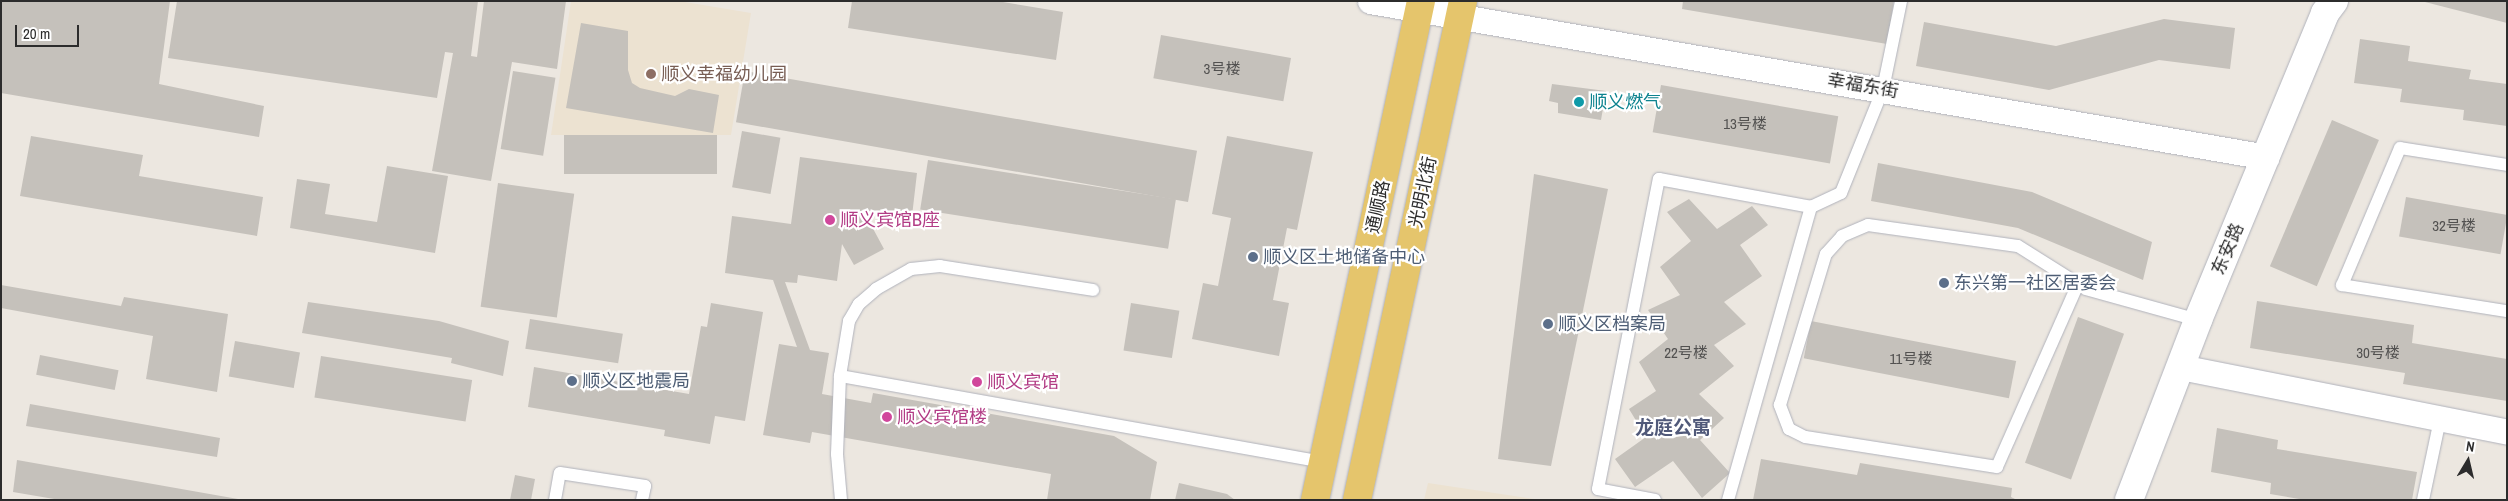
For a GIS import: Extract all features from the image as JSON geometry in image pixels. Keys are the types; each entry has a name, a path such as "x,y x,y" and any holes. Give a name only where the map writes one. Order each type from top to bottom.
{"main road":[{"name":"通顺路","path":"1315,500 1420,6"},
{"name":"光明北街","path":"1357,500 1461,9"}],"street":[{"name":"幸福东街","path":"1370,1 1461,9 1883,89 2266,157"},
{"name":"东安路","path":"2129,500 2198,320 2325,13 2334,1"},
{"path":"2180,367 2507,432"}],"lane":[{"path":"1655,500 1598,490 1659,179 1811,207 1841,193 1883,89 1902,1"},
{"path":"2507,165 2400,148 2342,285 2507,311"},
{"path":"1728,500 1811,207"},
{"path":"2078,284 1997,467 1804,437 1789,429 1780,406 1826,254 1842,236 1868,226 2018,246 2078,284 2198,320"},
{"path":"841,500 837,454 840,376 849,321 859,304 876,289 911,269 940,266 1093,290"},
{"path":"840,376 1323,462"},
{"path":"2424,500 2440,419"},
{"path":"555,500 560,474 645,486 642,500"}],"shaded area":[{"name":"顺义幸福幼儿园","path":"571,1 679,1 751,13 731,135 551,135"},
{"path":"1428,483 1541,500 1424,500"}],"building":[{"path":"1,1 170,1 159,84 264,106 259,137 1,93"},
{"path":"177,1 478,1 471,56 477,57 484,1 566,1 557,69 512,62 491,181 432,171 453,53 445,52 437,98 168,58"},
{"path":"852,1 997,1 1063,12 1056,60 848,28"},
{"path":"1683,1 1894,1 1887,44 1682,9"},
{"path":"2507,1 2507,23 2425,2"},
{"path":"2164,19 2235,28 2230,69 2159,60 2049,90 1916,66 1924,22 2056,46"},
{"path":"581,23 628,31 628,70 632,83 640,88 675,96 689,89 719,95 713,133 566,108"},
{"path":"1161,35 1291,58 1283,101 1153,78"},
{"path":"2360,39 2410,46 2408,61 2471,70 2469,79 2507,84 2507,126 2463,120 2464,110 2400,102 2402,89 2354,83"},
{"path":"513,71 555,78 543,156 501,149"},
{"path":"745,71 1197,151 1188,202 736,122"},
{"name":"顺义燃气","path":"1552,84 1606,91 1601,120 1558,113 1558,103 1549,101"},
{"path":"1661,85 1838,116 1830,164 1653,132"},
{"path":"2332,120 2379,140 2317,286 2270,266"},
{"path":"742,131 780,138 771,194 732,187"},
{"path":"564,135 717,135 717,174 564,174"},
{"path":"31,136 143,155 139,176 263,197 257,236 20,196"},
{"name":"顺义区土地储备中心","path":"1227,136 1313,152 1297,230 1287,228 1273,300 1289,303 1279,356 1192,339 1203,283 1218,286 1231,218 1212,214"},
{"path":"800,157 917,173 912,216 863,210 884,249 854,265 842,244 837,281 798,275 797,283 785,282 810,350 829,353 822,394 871,403 873,393 1114,436 1157,462 1150,500 1047,500 1051,474 812,432 810,443 763,435 779,344 797,347 773,280 725,273 732,216 791,224"},
{"path":"928,160 1176,199 1168,249 920,209"},
{"path":"1878,163 2032,192 2152,242 2143,280 2018,228 1871,201"},
{"path":"387,166 448,176 435,253 290,228 297,179 330,184 325,214 377,222"},
{"name":"顺义区档案局","path":"1534,174 1608,189 1551,466 1498,459"},
{"path":"498,183 574,194 557,317 481,307"},
{"path":"2406,197 2507,215 2500,254 2399,236"},
{"path":"1689,199 1717,229 1752,206 1768,225 1740,245 1762,276 1724,302 1746,324 1714,345 1734,366 1699,394 1724,418 1700,440 1730,473 1702,498 1673,461 1635,487 1615,459 1646,437 1629,409 1656,391 1639,362 1668,339 1648,310 1680,295 1660,267 1691,241 1667,212"},
{"path":"1,285 121,306 124,297 228,314 217,392 146,379 153,336 1,308"},
{"path":"2257,301 2414,325 2412,343 2507,359 2507,401 2403,384 2405,373 2250,348"},
{"path":"308,302 439,321 509,341 503,376 451,363 452,358 302,333"},
{"name":"顺义区地震局","path":"711,303 763,312 745,421 715,416 710,444 664,436 665,430 528,407 534,367 689,394 701,326 707,327"},
{"path":"1131,303 1179,311 1172,358 1123,350"},
{"path":"2078,317 2124,334 2071,479 2025,463"},
{"path":"530,319 623,334 618,363 525,349"},
{"path":"1811,321 2016,361 2009,398 1804,358"},
{"path":"235,341 300,352 294,388 229,376"},
{"path":"40,355 119,370 115,390 36,375"},
{"path":"321,356 472,380 466,421 314,397"},
{"path":"30,404 220,438 217,457 26,426"},
{"path":"2217,428 2278,440 2277,449 2417,472 2412,500 2305,500 2270,494 2271,483 2211,472"},
{"path":"1761,459 1857,475 1860,463 2012,488 2011,497 2017,500 1753,500"},
{"path":"17,460 238,500 60,500 13,492"},
{"path":"515,475 535,479 531,500 510,500"},
{"path":"1179,483 1227,494 1235,500 1175,500"}],"place":[{"name":"顺义幸福幼儿园","path":"651,74"},
{"name":"顺义燃气","path":"1579,102"},
{"name":"顺义宾馆B座","path":"830,220"},
{"name":"顺义区土地储备中心","path":"1253,257"},
{"name":"东兴第一社区居委会","path":"1944,283"},
{"name":"顺义区档案局","path":"1548,324"},
{"name":"顺义区地震局","path":"572,381"},
{"name":"顺义宾馆","path":"977,382"},
{"name":"顺义宾馆楼","path":"887,417"}],"district":[{"name":"龙庭公寓","path":"1673,428"}]}
